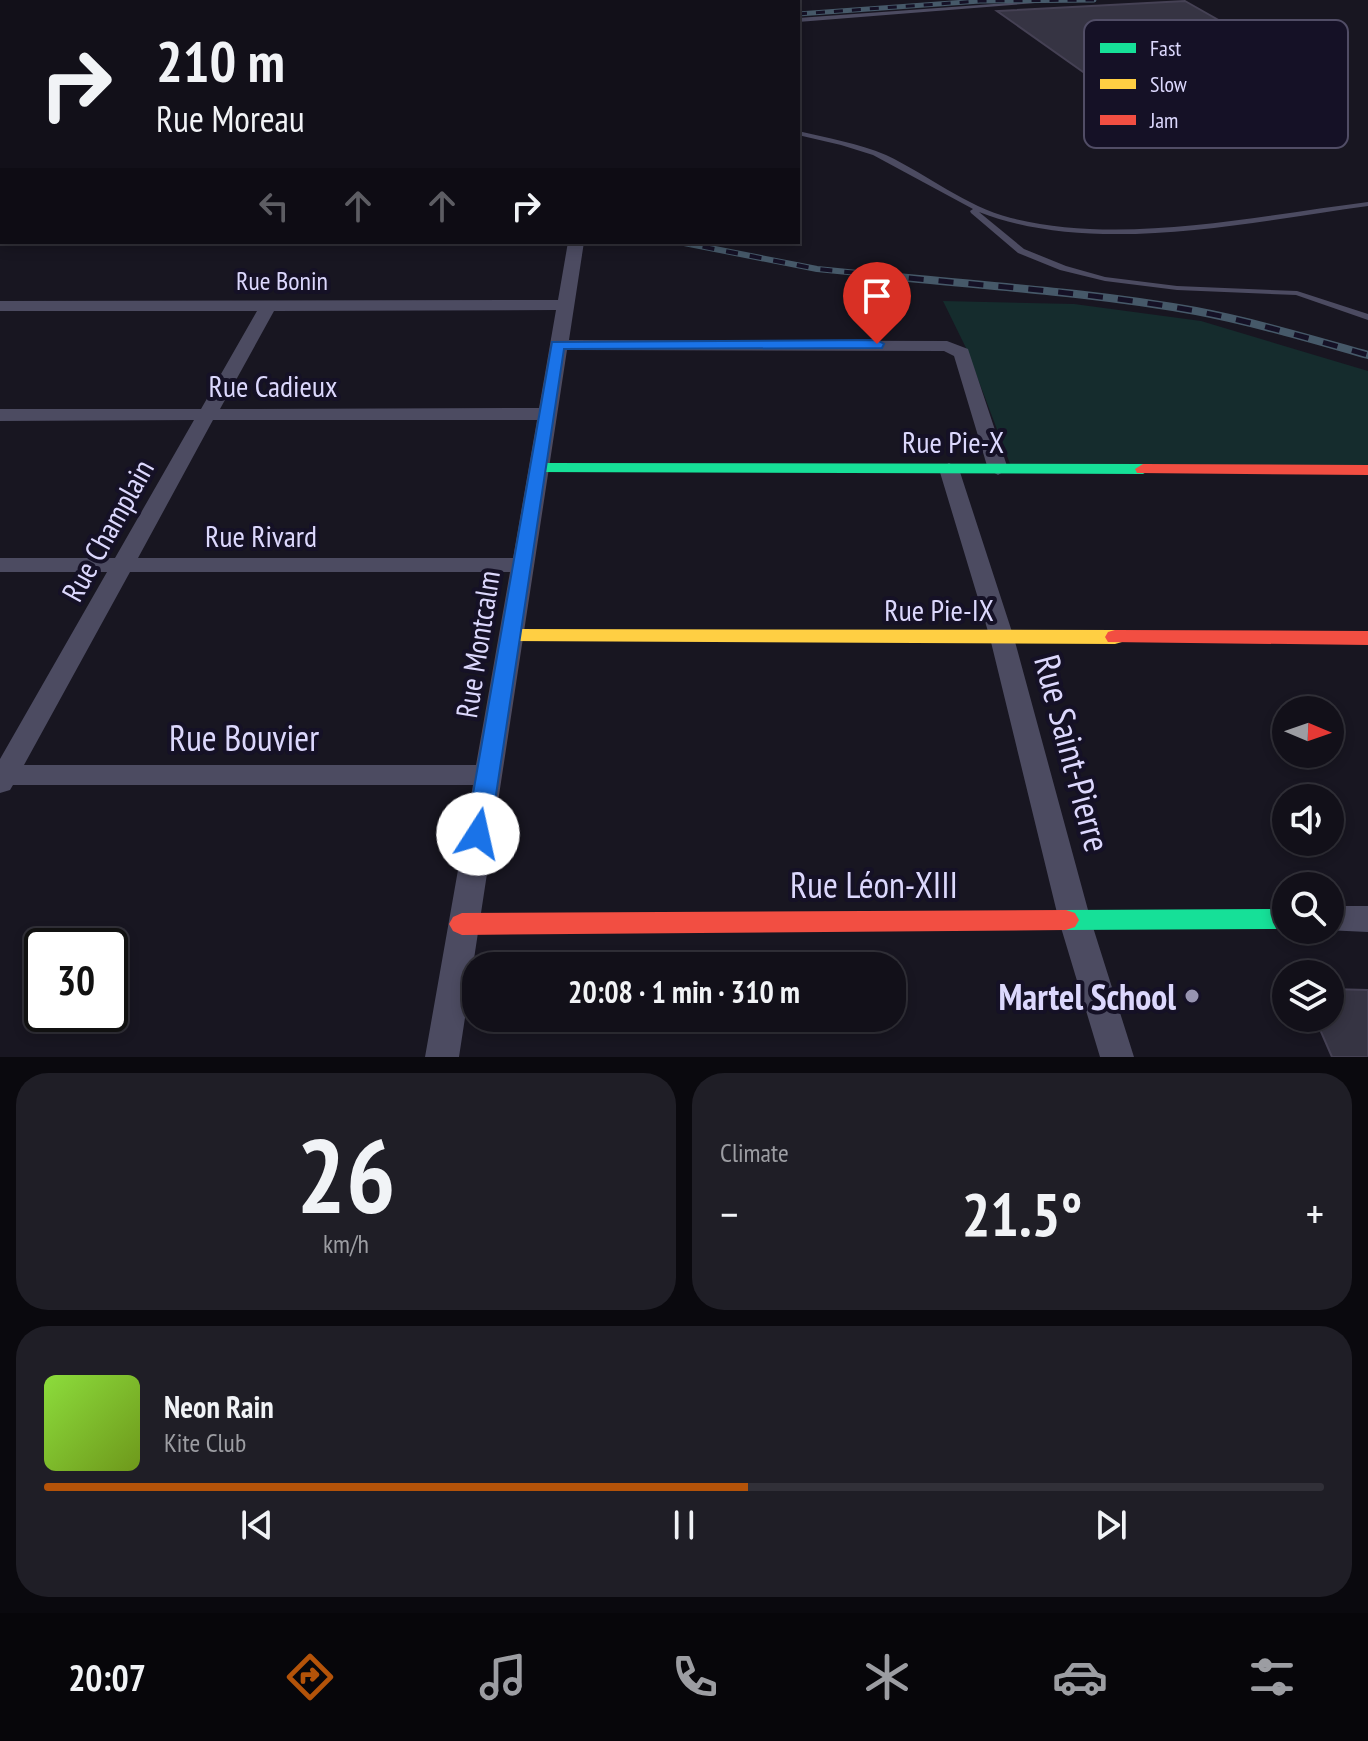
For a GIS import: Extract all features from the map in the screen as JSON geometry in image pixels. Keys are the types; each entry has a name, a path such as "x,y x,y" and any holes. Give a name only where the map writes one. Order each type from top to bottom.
{"street":[{"name":"Rue Montcalm","path":"442,1057 576,244"},
{"name":"Rue Bonin","path":"0,306 564,305"},
{"name":"Rue Champlain","path":"2,777 268,306"},
{"path":"557,345 936,344 959,350 998,469"},
{"name":"Rue Cadieux","path":"0,415 547,414"},
{"name":"Rue Pie-X","path":"539,468 1368,470"},
{"name":"Rue Saint-Pierre","path":"949,469 1002,638 1075,921 1117,1057"},
{"name":"Rue Rivard","path":"0,565 522,565"},
{"name":"Rue Pie-IX","path":"511,636 1368,638"},
{"name":"Rue Bouvier","path":"2,777 488,775"},
{"name":"Rue Léon-XIII","path":"462,924 1272,919"},
{"path":"1344,919 1368,919"}],"lane":[{"path":"800,20 1071,0"},
{"path":"800,134 885,158 968,205 1010,220 1052,228 1106,230 1169,227 1368,204"},
{"path":"968,205 1021,251 1063,268 1105,279 1177,288 1297,293 1368,317"}],"green space":[{"path":"943,301 1074,304 1201,321 1368,371 1368,466 1012,469 967,350"}],"building":[{"path":"1185,1 1218,20 1084,20 1084,73 997,11"},
{"path":"1344,989 1368,990 1368,1057 1332,1057 1321,1032 1344,1032"}],"railway":[{"path":"800,14 980,1 1094,0"},
{"path":"689,244 817,269 899,277"},
{"path":"879,275 1157,304 1239,320 1368,355"}],"traffic: fast":[{"path":"539,468 1143,469"},
{"path":"1066,920 1272,919"}],"traffic: slow":[{"path":"511,636 1115,637"}],"traffic: jam":[{"path":"1143,469 1368,470"},
{"path":"1115,637 1368,638"},
{"path":"462,924 1066,920"}],"place":[{"name":"Martel School","path":"1192,996"}],"route":[{"path":"478,834 557,345 877,344"}]}
